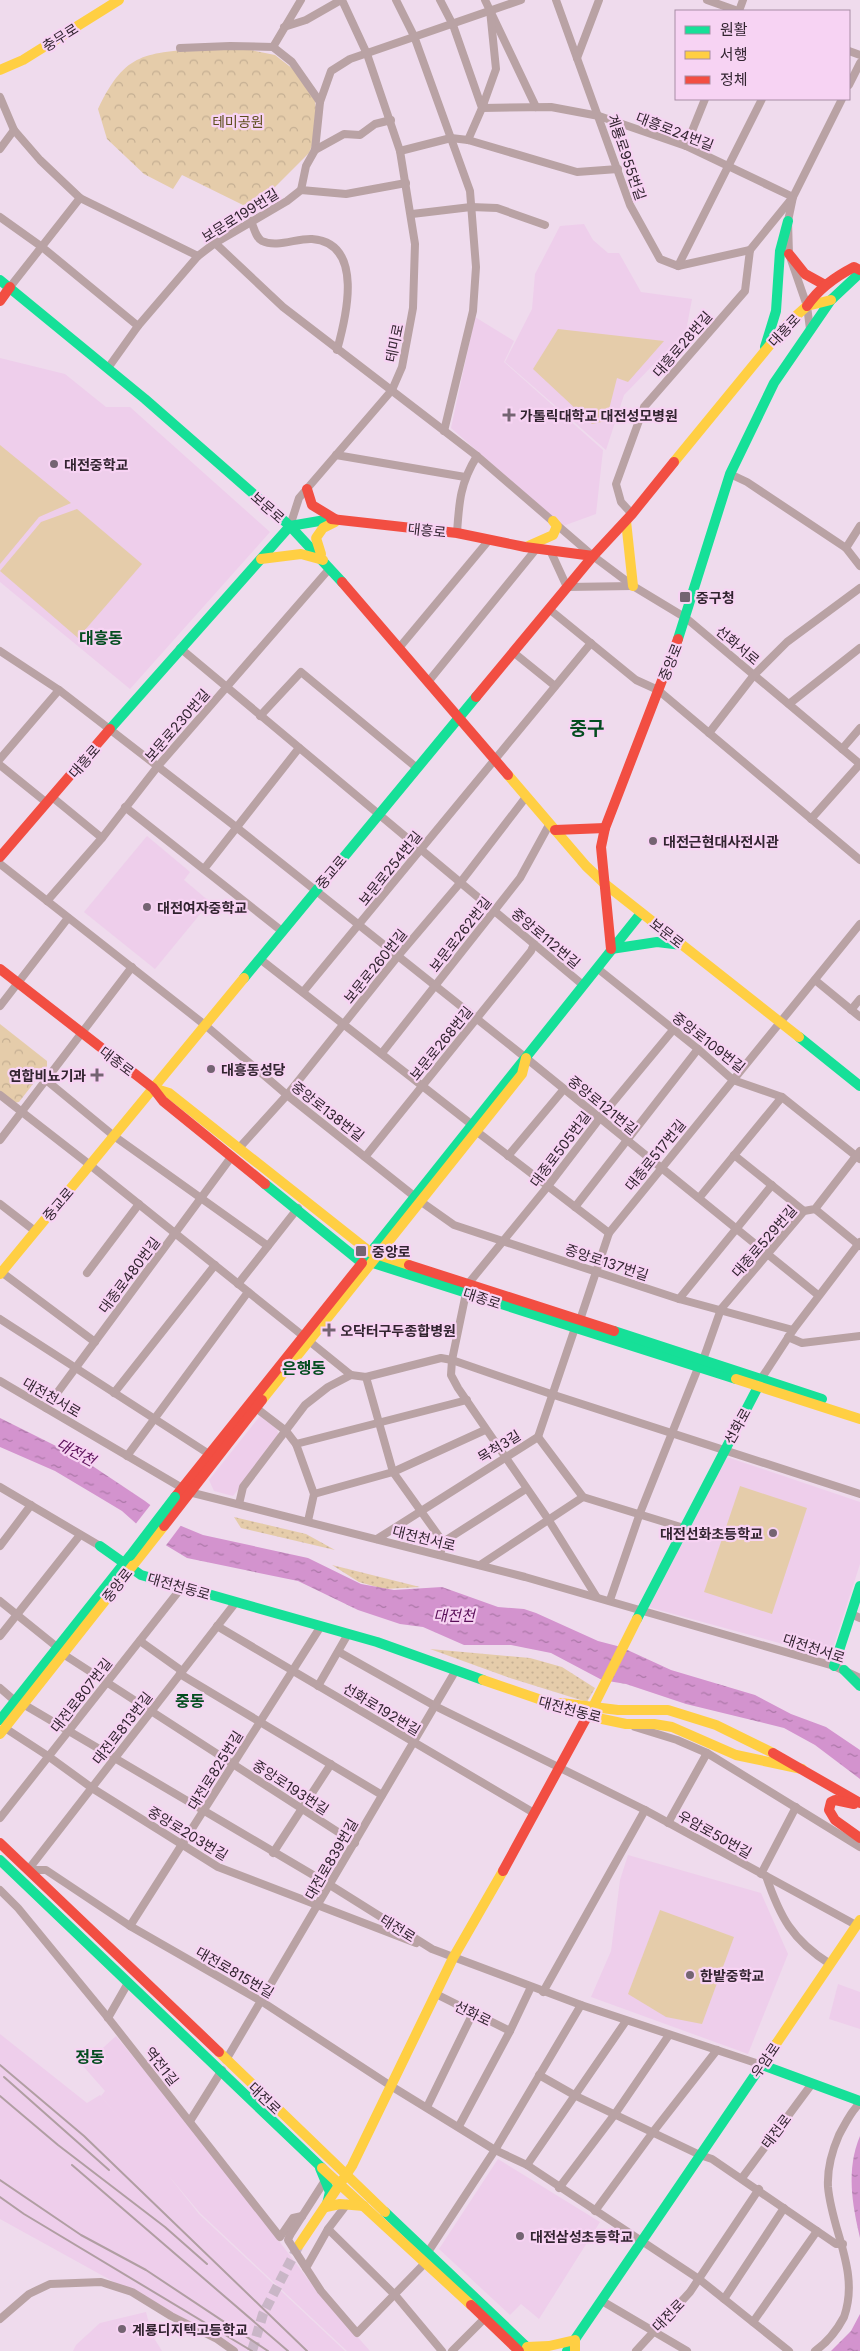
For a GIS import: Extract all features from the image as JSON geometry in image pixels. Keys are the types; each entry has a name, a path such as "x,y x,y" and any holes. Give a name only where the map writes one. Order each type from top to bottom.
{"main road":[{"name":"충무로","path":"0,70 23,60 119,0"},
{"path":"762,355 776,312 780,251 788,221"},
{"path":"789,254 805,274 825,285"},
{"path":"807,306 816,291 825,285 854,267 860,272"},
{"name":"중앙로","path":"182,1494 209,1454 374,1257 417,1198 474,1127 522,1074 526,1058 611,950 601,847 605,828 686,618 730,474 774,383 831,300 860,272"},
{"name":"보문로","path":"0,280 108,368 290,526 327,564 552,827 605,884 860,1086"},
{"path":"0,301 10,288"},
{"name":"대흥로","path":"0,857 180,648 290,526 327,520 338,521 457,533 526,547 593,556 629,517 787,324 807,306 831,300"},
{"path":"307,489 308,501 313,508 338,521"},
{"path":"629,517 633,586"},
{"path":"526,547 553,535 557,526 553,520"},
{"path":"327,564 316,538 323,528 338,521"},
{"path":"261,559 301,554 327,564"},
{"name":"중교로","path":"0,1272 593,556"},
{"path":"552,827 605,828"},
{"path":"611,950 641,913"},
{"path":"611,950 657,942 682,945"},
{"name":"대종로","path":"0,970 153,1088 163,1101 298,1208 361,1262"},
{"name":"대종로","path":"153,1088 169,1094 240,1147 374,1257 467,1289 760,1383 860,1412"},
{"name":"중앙로","path":"2,1727 19,1702 182,1494 256,1408 361,1262 374,1257"},
{"name":"대종로","path":"760,1383 860,1419"},
{"name":"선화로","path":"299,2245 344,2180 454,1958 513,1855 534,1813 590,1713 723,1450 760,1383"},
{"name":"대전천동로","path":"100,1546 130,1562 141,1574 377,1642 539,1701 626,1724"},
{"path":"834,1666 856,1616 860,1586"},
{"path":"844,1670 860,1686"},
{"path":"539,1701 604,1709 665,1709 718,1727 802,1769 860,1804"},
{"path":"626,1724 654,1724 672,1727 736,1755 802,1769"},
{"path":"860,1804 835,1800 829,1806 829,1810 835,1820 860,1838"},
{"name":"대전로","path":"0,1843 226,2060 344,2180 523,2350"},
{"name":"대전로","path":"0,1860 222,2070 318,2164 344,2180 364,2206 427,2257 485,2318 523,2350"},
{"name":"우암로","path":"567,2351 575,2346 602,2301 858,1922"},
{"name":"태전로","path":"762,2065 860,2102"},
{"path":"318,2164 330,2192 326,2207 347,2204 364,2206"},
{"path":"523,2350 549,2346 575,2346"}],"street":[{"path":"272,48 301,0"},
{"name":"테미로","path":"284,27 306,20 342,0 367,54 391,120 400,152 412,214 415,244 413,308 402,367 392,390 299,498 290,526"},
{"path":"396,0 414,36 470,192 476,267 473,311 444,431"},
{"path":"440,0 453,25 482,108"},
{"path":"485,0 536,107"},
{"path":"406,183 346,194 301,190 306,166 315,150 320,102 331,71 350,59 521,0"},
{"name":"계룡로955번길","path":"556,0 630,205 660,259 678,266"},
{"path":"577,58 599,0"},
{"path":"707,0 736,10"},
{"path":"468,140 496,69 490,10"},
{"path":"180,48 230,46 272,48 292,62 320,102"},
{"path":"850,83 860,63"},
{"path":"0,97 14,130 40,160 80,198 198,256"},
{"path":"686,146 705,100"},
{"path":"678,266 762,100"},
{"name":"대흥로","path":"807,306 789,254 788,221 793,197 842,100"},
{"name":"대흥로24번길","path":"482,108 551,106 599,116 686,146 793,197"},
{"path":"315,150 344,134 360,135 375,124 391,120"},
{"path":"0,149 14,130"},
{"path":"400,152 450,138 468,140 577,172 618,169"},
{"name":"보문로199번길","path":"108,368 138,326 198,256 215,243 287,201 301,190"},
{"path":"678,266 750,250 793,197"},
{"path":"10,288 80,198"},
{"path":"412,214 471,207 497,208 545,225"},
{"path":"0,217 42,247 138,326"},
{"path":"251,221 258,238 264,242 277,243 311,238 321,240 339,253 347,270 348,281 344,325 337,350"},
{"name":"선화서로","path":"215,243 283,306 337,350 392,390 476,456 593,556 633,586 686,618 860,764 811,819"},
{"name":"대흥로28번길","path":"629,517 621,502 616,484 644,406 745,291 750,250"},
{"path":"807,306 810,328"},
{"path":"336,455 465,477"},
{"path":"457,533 460,490 476,456"},
{"path":"730,474 747,482 846,548 860,566"},
{"path":"846,548 860,526"},
{"path":"399,648 490,540"},
{"path":"428,682 537,548"},
{"path":"550,550 568,587 633,586"},
{"name":"보문로230번길","path":"47,901 102,838 158,766 226,688 327,564"},
{"path":"709,733 754,676 787,642 860,588"},
{"path":"549,609 636,680 658,690 860,860"},
{"path":"495,759 591,643"},
{"name":"중앙로112번길","path":"180,648 378,816 583,985"},
{"path":"788,704 860,648"},
{"name":"중앙로121번길","path":"0,651 59,690 236,827 434,987 526,1058 818,1295"},
{"path":"513,652 556,686"},
{"path":"260,716 301,672 418,768"},
{"path":"0,759 59,690"},
{"path":"842,749 860,728"},
{"path":"204,869 299,748"},
{"name":"보문로254번길","path":"303,992 495,759"},
{"path":"0,765 102,838"},
{"name":"보문로260번길","path":"240,1147 287,1095 398,956 460,883 526,797"},
{"path":"125,807 283,932"},
{"name":"보문로262번길","path":"382,1053 520,878 552,827"},
{"name":"중앙로138번길","path":"0,864 205,1025 287,1095 417,1198"},
{"path":"0,1006 68,918"},
{"name":"대종로517번길","path":"577,1324 609,1233 860,924"},
{"name":"보문로268번길","path":"365,1157 531,952 534,944"},
{"path":"260,958 382,1053 508,1156 609,1233"},
{"path":"0,1140 132,968"},
{"name":"중앙로109번길","path":"597,968 698,1049 733,1080 782,1097 859,1155"},
{"path":"815,980 860,1017"},
{"path":"851,1010 860,999"},
{"name":"대종로505번길","path":"467,1289 600,1118 673,1030"},
{"path":"575,1207 698,1049"},
{"path":"46,1080 114,1136 268,1246"},
{"path":"508,1156 564,1089"},
{"path":"0,1095 351,1375 366,1377 441,1358 452,1360 860,1494"},
{"path":"698,1198 782,1097"},
{"path":"734,1155 804,1211"},
{"name":"대종로529번길","path":"610,1600 640,1513 701,1364 721,1309 804,1211 815,1210 859,1155"},
{"name":"대종로480번길","path":"46,1408 232,1156"},
{"path":"680,1299 772,1185"},
{"name":"중앙로137번길","path":"417,1198 454,1225 504,1243 680,1299 721,1309 790,1334 802,1343 860,1336"},
{"path":"0,1204 35,1231"},
{"path":"87,1273 139,1204"},
{"path":"238,1284 298,1208"},
{"name":"선화로","path":"760,1383 790,1334 818,1295 859,1244 815,1210"},
{"path":"114,1392 215,1265"},
{"name":"중교로","path":"0,1272 95,1342"},
{"path":"467,1289 452,1360 452,1375 485,1430 506,1457 526,1490 548,1519 596,1596"},
{"path":"127,1456 248,1292"},
{"path":"0,1319 209,1454"},
{"name":"목척3길","path":"377,1538 538,1437 577,1324"},
{"path":"238,1504 243,1487 306,1405 328,1387 351,1375"},
{"path":"366,1377 393,1472 422,1510 443,1542"},
{"name":"대전천서로","path":"0,1381 127,1456 182,1494 238,1504 308,1521 596,1596 834,1666 860,1678"},
{"path":"296,1444 467,1400"},
{"path":"256,1408 286,1431 296,1444 314,1494 308,1521"},
{"path":"314,1494 393,1472 485,1430"},
{"path":"538,1437 583,1497 684,1528"},
{"name":"대전천동로","path":"0,1487 100,1546"},
{"path":"440,1555 443,1542 526,1490"},
{"path":"480,1565 583,1497"},
{"path":"0,1546 32,1505"},
{"path":"0,1636 80,1535"},
{"name":"대전로807번길","path":"0,1818 182,1587"},
{"name":"중앙로193번길","path":"0,1601 60,1651 355,1842"},
{"name":"대전로813번길","path":"28,1870 236,1602"},
{"name":"선화로192번길","path":"217,1626 534,1813"},
{"name":"대전로825번길","path":"130,1926 321,1626"},
{"path":"318,1686 348,1634"},
{"path":"140,1641 181,1672 382,1795"},
{"name":"우암로50번길","path":"339,1652 435,1706 645,1810 763,1875 858,1922"},
{"name":"대전로839번길","path":"226,2060 456,1670"},
{"name":"태전로","path":"0,1688 19,1702 330,1885 432,1949 543,1992 762,2065"},
{"name":"대전천동로","path":"626,1724 677,1740 707,1753 860,1846"},
{"name":"중앙로203번길","path":"2,1727 48,1756 92,1788 218,1867 432,1949"},
{"path":"668,1823 707,1753"},
{"path":"273,1853 331,1764"},
{"path":"796,1807 763,1875 775,1901 795,1935 808,1950 830,1964"},
{"path":"543,1992 645,1810"},
{"name":"대전로815번길","path":"28,1870 46,1870 130,1926 261,2001 391,2086 459,2126 494,2150 527,2165 595,2212 643,2240 699,2279 789,2351"},
{"name":"역전1길","path":"0,1890 18,1908 108,2018 280,2236 293,2218 302,2216"},
{"path":"108,2018 128,1983"},
{"path":"459,2126 510,2031 531,1987"},
{"name":"선화로","path":"436,1994 510,2031"},
{"path":"326,2179 288,2240 321,2291 357,2334 396,2296 427,2257 494,2150 580,2005"},
{"path":"427,2107 473,2013"},
{"path":"527,2165 626,2021"},
{"path":"559,2188 615,2114 669,2035"},
{"path":"595,2212 653,2132 717,2050"},
{"path":"190,2121 222,2070"},
{"path":"539,2075 576,2096 712,2159 759,2189 836,2244 843,2244"},
{"name":"태전로","path":"742,2178 811,2084"},
{"path":"814,2351 833,2336 850,2306 852,2282 831,2205 828,2174 836,2142 860,2102"},
{"name":"대전로","path":"636,2351 653,2330 690,2292 759,2189"},
{"path":"306,2268 328,2229 347,2204"},
{"path":"724,2299 784,2208"},
{"path":"328,2229 396,2296 442,2351"},
{"path":"753,2322 817,2230"},
{"path":"0,2319 29,2294 50,2284 101,2282 132,2292 234,2351"},
{"path":"602,2301 687,2351"},
{"path":"452,2351 485,2318"}],"shaded area":[{"path":"584,224 593,240 608,253 619,253 641,292 692,299 686,331 624,395 606,450 505,362 532,309 535,274 560,226"},
{"name":"가톨릭대학교 대전성모병원","path":"475,317 514,341 504,362 603,450 596,514 563,526 451,428"},
{"path":"0,358 65,374 106,407 130,407 270,532 130,689 0,582"},
{"name":"대전여자중학교","path":"147,836 190,872 184,880 210,902 155,969 84,912"},
{"path":"260,1416 277,1429 279,1437 233,1496 214,1491 209,1480"},
{"name":"대전선화초등학교","path":"727,1457 860,1502 860,1564 830,1657 648,1607"},
{"name":"한밭중학교","path":"628,1855 761,1893 788,1954 748,2054 591,1997 611,1951 620,1880"},
{"path":"838,1984 860,1992 860,2029 829,2019"},
{"path":"0,2034 87,2103 100,2095 128,2129 101,2096 105,2091 83,2066 116,2036 205,2144 317,2291 370,2351 347,2351 200,2213 168,2175 199,2214 345,2351 239,2351 0,2219"},
{"name":"대전삼성초등학교","path":"498,2159 600,2222 539,2319 521,2304 510,2315 439,2249"},
{"name":"계룡디지텍고등학교","path":"146,2312 152,2335 162,2351 73,2351 76,2345 100,2323"}],"green space":[{"name":"테미공원","path":"205,48 241,48 275,55 293,69 315,101 319,129 309,153 265,197 243,205 182,175 173,189 144,174 107,139 98,109 118,75 129,65 153,54"},
{"path":"558,329 664,341 628,382 617,378 606,421 592,424 533,369"},
{"path":"0,445 71,503 39,517 0,564"},
{"path":"77,509 142,564 78,638 0,571 41,522"},
{"path":"0,1024 47,1061 47,1066 19,1102 14,1103 0,1092"},
{"path":"740,1486 807,1508 772,1614 704,1592"},
{"path":"234,1517 306,1534 335,1550 241,1528"},
{"path":"332,1565 420,1587 384,1589 359,1582"},
{"path":"430,1649 530,1658 562,1667 595,1688 587,1702 510,1678"},
{"path":"660,1910 734,1937 702,2024 666,2017 628,1994"}],"water":[{"name":"대전천","path":"0,1418 82,1459 174,1523 203,1535 308,1558 361,1584 394,1590 442,1587 498,1607 524,1609 598,1641 621,1647 671,1670 755,1695 791,1714 826,1727 860,1750 860,1779 815,1745 784,1728 686,1704 626,1684 602,1680 551,1653 511,1645 464,1645 423,1627 400,1624 358,1610 298,1581 187,1558 149,1535 122,1511 55,1471 0,1447"},
{"path":"860,2136 860,2238 853,2199 852,2174 853,2161"},
{"path":"860,2314 860,2351 831,2351 851,2331"}],"pier":[{"path":"152,1503 182,1524 164,1548 134,1526"}],"tunnel":[{"path":"252,2351 263,2314 299,2245"}],"railway":[{"path":"0,2065 84,2136 307,2351"},
{"path":"4,2077 109,2170"},
{"path":"0,2096 58,2145 165,2227 207,2264"},
{"path":"72,2165 288,2351"},
{"path":"0,2180 81,2235 146,2270 268,2351"},
{"path":"0,2197 24,2214 252,2351"}],"traffic: fast":[{"path":"765,347 776,311 780,251 788,221"},
{"path":"678,639 730,474 774,383 831,300 860,273"},
{"path":"0,280 145,399 290,526 342,582"},
{"path":"110,729 290,526 331,519"},
{"path":"244,978 476,697"},
{"path":"362,1263 641,913"},
{"path":"611,949 657,942 682,945"},
{"path":"799,1037 860,1086"},
{"path":"265,1184 361,1262 373,1263 736,1379"},
{"path":"614,1331 822,1399"},
{"path":"637,1619 761,1381"},
{"path":"130,1556 175,1497"},
{"path":"100,1546 141,1575 377,1642 483,1680"},
{"path":"0,1720 129,1557"},
{"path":"834,1666 860,1586"},
{"path":"844,1670 860,1686"},
{"path":"0,1860 322,2168"},
{"path":"567,2351 776,2044"},
{"path":"762,2065 860,2101"},
{"path":"320,2168 330,2192 327,2204"},
{"path":"385,2212 531,2351"}],"traffic: slow":[{"path":"0,70 23,60 119,0"},
{"path":"674,462 787,324 807,306 831,300"},
{"path":"526,547 553,535 557,526 553,521"},
{"path":"626,521 633,586"},
{"path":"321,554 316,538 323,528 335,522"},
{"path":"261,559 301,554 323,560"},
{"path":"508,775 586,866 605,884 799,1037"},
{"path":"0,1274 244,978"},
{"path":"262,1400 522,1074 526,1058"},
{"path":"153,1088 169,1093 370,1252 409,1265"},
{"path":"736,1379 860,1419"},
{"path":"0,1734 164,1526"},
{"path":"592,1709 637,1619"},
{"path":"483,1680 588,1716 626,1724 654,1724 672,1727 736,1755 802,1769"},
{"path":"561,1703 618,1710 668,1710 716,1725 773,1753"},
{"path":"299,2245 352,2166 453,1958 503,1871"},
{"path":"776,2044 860,1920"},
{"path":"219,2052 385,2212"},
{"path":"322,2168 471,2305"},
{"path":"326,2207 340,2204 364,2206"},
{"path":"527,2347 549,2346 575,2340 575,2351"}],"traffic: jam":[{"path":"789,254 805,274 825,285"},
{"path":"807,306 822,288 834,279 854,267 860,270"},
{"path":"0,301 10,287"},
{"path":"476,697 674,462"},
{"path":"307,489 312,505 335,519"},
{"path":"331,519 457,533 525,547 593,556"},
{"path":"342,582 508,775"},
{"path":"611,949 601,847 605,828 678,639"},
{"path":"0,857 110,729"},
{"path":"555,830 605,828"},
{"path":"0,969 153,1088 163,1101 265,1184"},
{"path":"175,1497 362,1263"},
{"path":"409,1265 614,1331"},
{"path":"164,1526 262,1400"},
{"path":"503,1871 590,1711"},
{"path":"773,1753 860,1803"},
{"path":"854,1804 835,1800 831,1802 829,1810 835,1820 860,1838"},
{"path":"0,1843 219,2052"},
{"path":"471,2305 519,2351"}],"place":[{"name":"가톨릭대학교 대전성모병원","path":"509,415"},
{"name":"대전중학교","path":"54,464"},
{"name":"중구청","path":"685,597"},
{"name":"대전근현대사전시관","path":"653,841"},
{"name":"대전여자중학교","path":"147,907"},
{"name":"대흥동성당","path":"211,1069"},
{"name":"연합비뇨기과","path":"97,1075"},
{"name":"중앙로","path":"361,1251"},
{"name":"오닥터구두종합병원","path":"329,1330"},
{"name":"대전선화초등학교","path":"773,1533"},
{"name":"한밭중학교","path":"690,1975"},
{"name":"대전삼성초등학교","path":"520,2236"},
{"name":"계룡디지텍고등학교","path":"122,2329"}],"district":[{"name":"대흥동","path":"101,638"},
{"name":"중구","path":"587,728"},
{"name":"은행동","path":"304,1368"},
{"name":"중동","path":"190,1701"},
{"name":"정동","path":"90,2057"}]}
